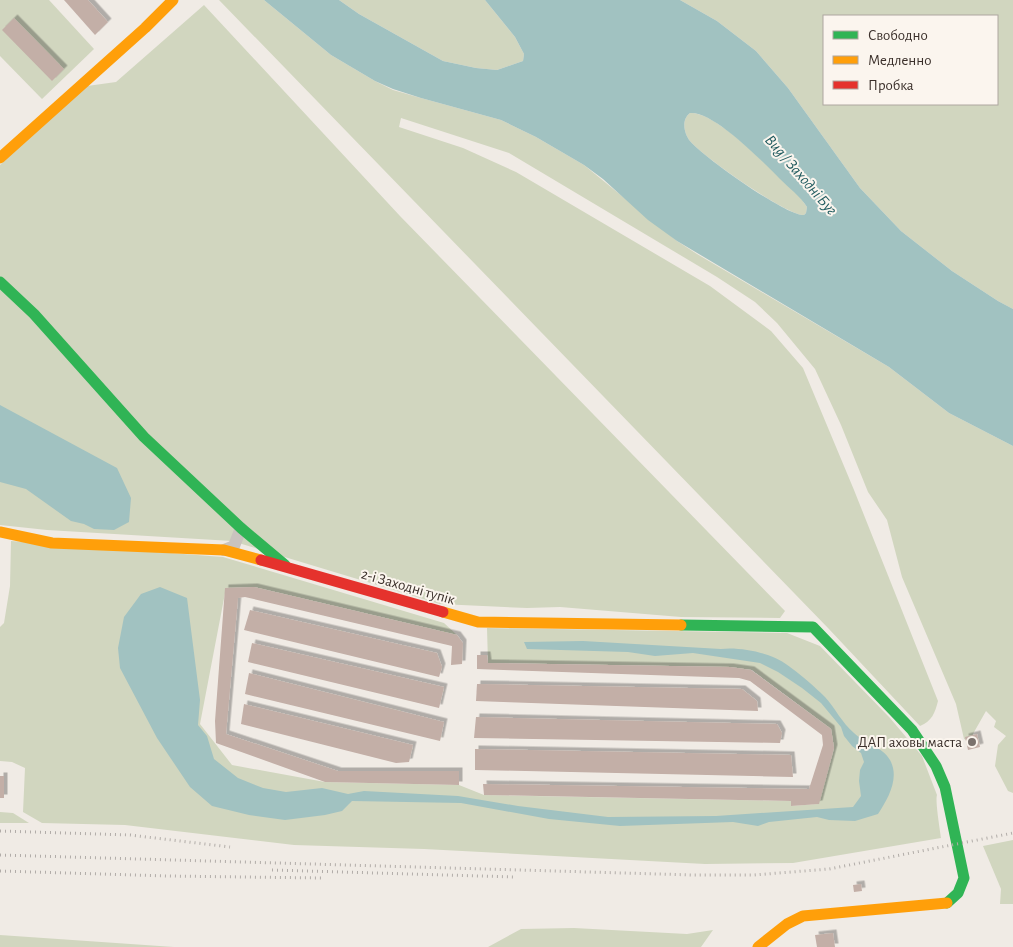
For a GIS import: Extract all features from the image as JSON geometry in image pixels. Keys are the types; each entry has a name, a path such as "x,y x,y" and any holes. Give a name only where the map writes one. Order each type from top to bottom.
{"main road":[{"path":"0,158 145,28 172,0"},
{"path":"0,282 34,314 144,438 240,528 291,570"},
{"name":"2-і Заходні тупік","path":"0,532 52,542 224,550 478,622 813,627 912,730 936,766 945,786 964,878 961,891 956,898 946,903 803,916 787,924 758,947"}],"street":[{"path":"224,550 234,546 240,528"}],"green space":[{"path":"0,0 49,0 94,49 42,99 0,56"},
{"path":"219,0 264,0 331,55 375,81 393,90 501,120 536,137 584,165 677,241 697,254 889,367 949,413 1013,446 1013,793 1008,791 995,766 998,745 1006,736 994,727 996,721 986,711 969,741 964,739 956,704 902,577 887,520 868,492 841,425 815,369 777,323 755,302 717,277 509,153 401,118 399,127 463,148 516,172 710,286 771,331 803,368 938,701 932,716 920,726 828,628"},
{"path":"339,0 485,0 515,37 524,54 523,61 497,70 443,61 359,14"},
{"path":"680,0 1013,0 1013,309 952,271 901,231 860,188 788,88 756,51 717,21"},
{"path":"204,5 400,216 785,611 780,618 681,617 560,607 527,608 440,604 232,541 47,530 0,525 0,165 80,87 116,82"},
{"path":"690,113 702,115 731,133 799,196 807,207 806,213 804,215 795,213 764,196 698,149 690,141 685,130 685,119"},
{"path":"11,541 223,557 444,623 457,635 254,587 226,588 200,724 232,765 325,782 459,785 484,795 791,801 791,806 818,804 834,748 831,729 752,670 730,667 488,663 487,628 787,633 820,646 890,718 922,756 937,795 941,838 793,863 705,864 424,849 294,845 125,825 42,823 23,812 25,768 12,762 0,761 0,627 4,623 10,586"},
{"path":"0,812 13,813 29,823 0,823"},
{"path":"1013,840 1013,904 1000,904 1001,889 983,846"},
{"path":"574,928 687,934 713,930 701,947 488,947 521,929"},
{"path":"0,935 174,947 0,947"}],"water":[{"name":"Bug / Заходні Буг","path":"264,0 339,0 359,14 443,61 497,70 523,61 524,54 515,37 485,0 680,0 717,21 756,51 788,88 860,188 901,231 952,271 1013,309 1013,446 949,413 889,367 677,241 648,220 603,179 584,165 536,137 501,120 393,89 375,81 331,55","holes":["690,113 712,120 725,129 750,150 801,199 807,207 806,213 804,215 794,213 763,196 698,149 688,138 684,123"]},
{"path":"0,405 117,468 131,498 129,522 114,530 94,529 71,521 26,489 0,482"},
{"path":"160,587 187,598 200,700 198,725 207,736 214,759 238,778 263,788 286,792 322,788 348,794 364,791 458,796 518,806 608,817 716,816 853,807 861,796 859,781 860,770 864,762 861,753 844,736 841,727 821,703 778,672 760,663 693,653 655,656 628,652 527,649 524,642 583,641 740,649 773,657 800,675 825,697 854,733 887,756 893,767 893,781 886,802 878,814 855,821 829,820 817,817 769,822 758,826 733,822 620,826 549,819 461,803 352,801 342,811 285,820 249,815 212,806 190,787 157,738 120,668 118,648 124,617 141,594"}],"building":[{"path":"64,0 88,0 108,22 95,35"},
{"path":"14,18 64,69 52,81 2,30"},
{"path":"254,587 457,635 463,643 462,664 451,665 452,646 245,597 238,598 226,734 338,771 459,771 459,785 325,782 216,743 215,721 225,588"},
{"path":"250,610 437,653 442,667 439,677 244,630"},
{"path":"252,643 444,687 439,708 248,662"},
{"path":"477,655 487,655 488,663 730,667 751,670 831,729 834,748 819,804 791,806 791,801 484,795 483,784 809,789 823,745 822,735 750,681 739,678 477,669"},
{"path":"249,673 444,722 440,741 245,694"},
{"path":"477,684 742,689 757,701 758,711 476,701"},
{"path":"244,704 413,745 409,762 396,763 241,724"},
{"path":"476,717 777,724 782,733 780,743 474,738"},
{"name":"ДАП аховы маста","path":"977,734 980,747 968,750 965,737"},
{"path":"475,749 791,755 793,777 475,770"},
{"path":"0,776 4,776 4,798 0,798"},
{"path":"861,884 862,891 854,892 853,885"},
{"path":"833,933 835,947 817,947 815,935"}],"railway":[{"path":"0,831 130,835 230,847"},
{"path":"0,855 693,875 754,875 829,869 1013,833"},
{"path":"272,870 515,877"},
{"path":"0,871 321,878"}],"traffic: fast":[{"path":"0,282 34,314 144,437 241,528 285,565"},
{"path":"681,625 813,627 912,730 936,766 945,787 964,878 958,893 947,903"}],"traffic: slow":[{"path":"0,158 145,28 173,0"},
{"path":"0,532 52,543 224,550 261,560"},
{"path":"443,612 478,622 681,625"},
{"path":"758,947 787,924 803,916 947,903"}],"traffic: jam":[{"path":"261,560 443,612"}],"place":[{"name":"ДАП аховы маста","path":"972,742"}]}
